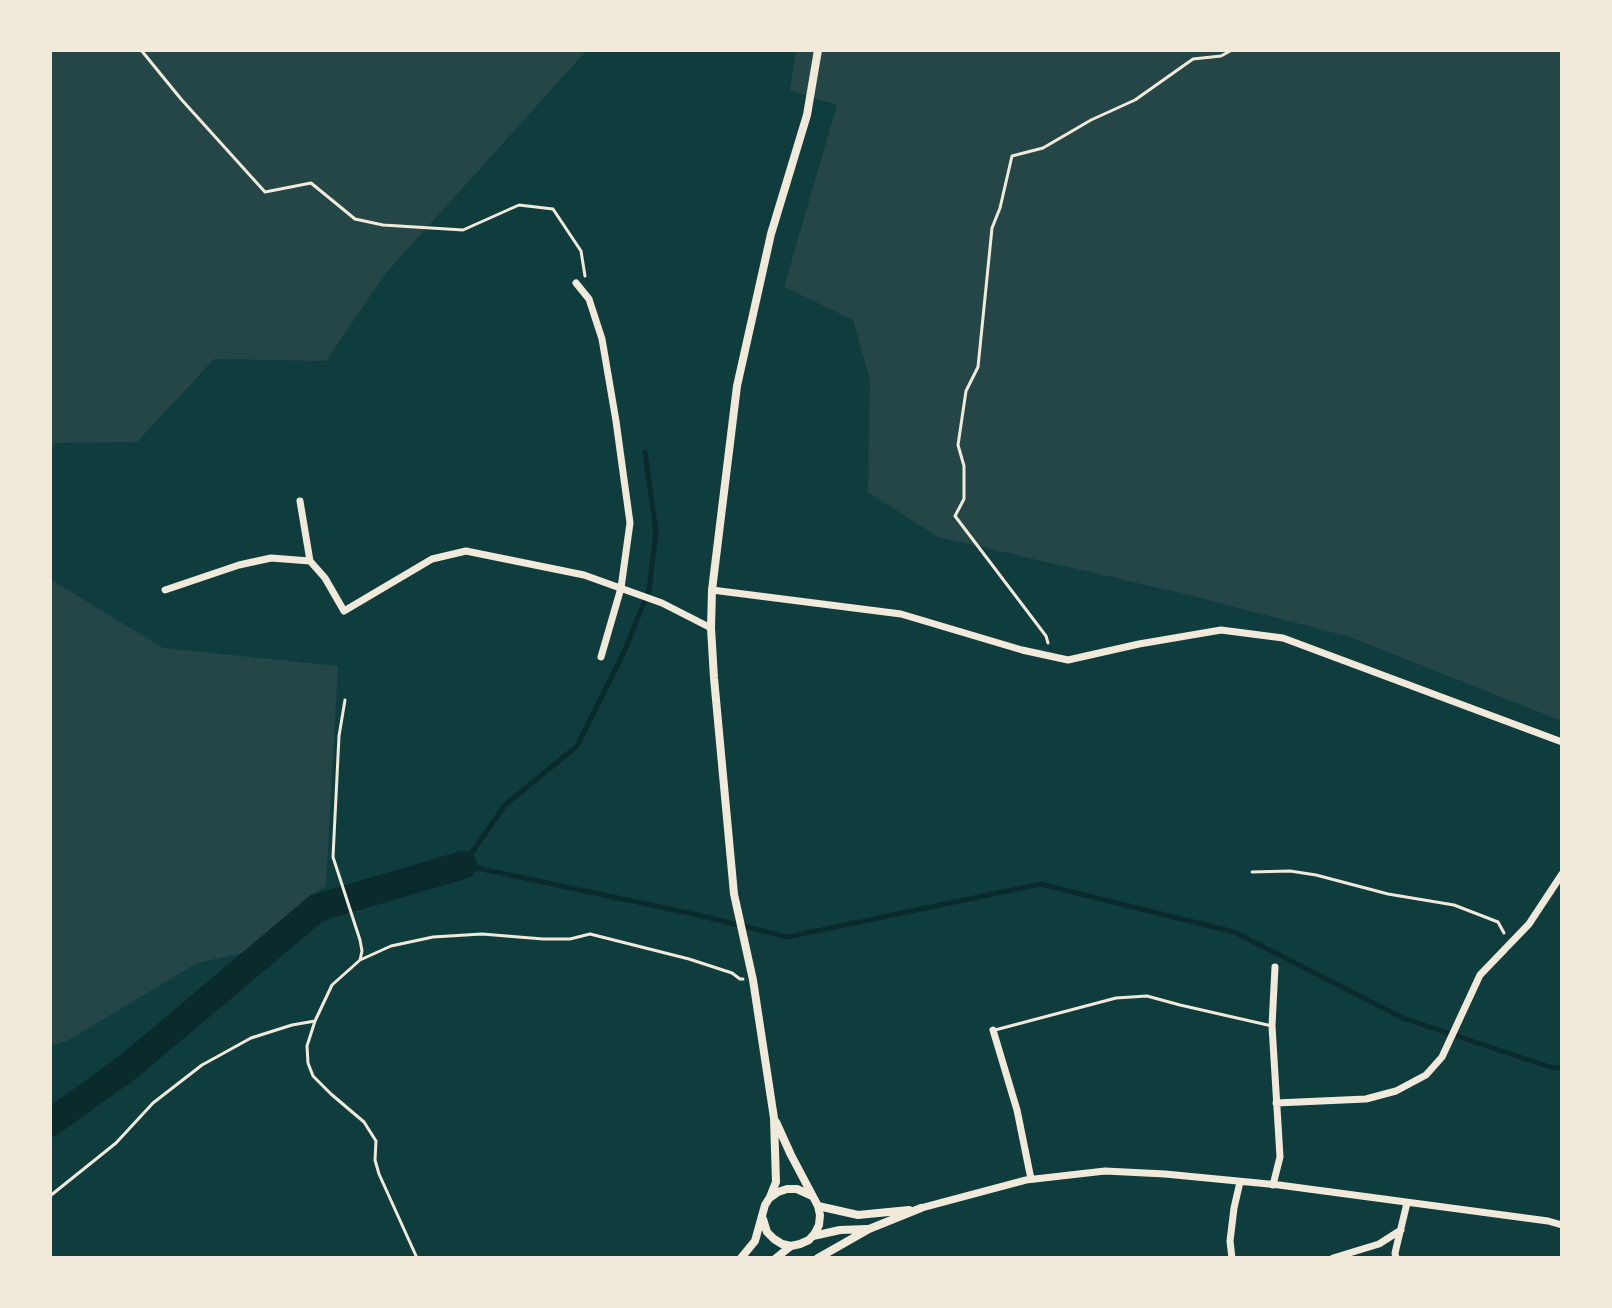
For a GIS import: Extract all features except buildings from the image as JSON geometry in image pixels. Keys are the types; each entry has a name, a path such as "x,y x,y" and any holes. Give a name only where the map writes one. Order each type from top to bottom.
{"street":[{"path":"741,1258 755,1241 765,1205 776,1182 774,1118 753,980 734,894 711,628 712,590 737,386 771,234 807,115 818,50"},
{"path":"576,283 589,299 602,339 630,523 621,588 601,657"},
{"path":"300,501 310,561 325,578 344,611 432,559 466,551 584,575 662,603 711,628"},
{"path":"165,590 239,565 271,558 310,561"},
{"path":"712,590 901,614 1068,660 1221,630 1283,638 1562,742"},
{"path":"1276,1103 1366,1099 1396,1091 1426,1075 1442,1057 1480,975 1529,924 1562,874"},
{"path":"1273,1185 1280,1157 1272,1026 1275,967"},
{"path":"993,1030 1017,1110 1031,1179"},
{"path":"774,1118 820,1215 813,1236"},
{"path":"818,1258 869,1229 921,1208 1031,1179 1105,1171 1273,1185 1562,1225"},
{"path":"1232,1258 1230,1241 1240,1182"},
{"path":"770,1197 787,1189 797,1189 806,1192 815,1202 858,1215 921,1208"},
{"path":"1396,1258 1407,1203"},
{"path":"763,1214 767,1232 782,1244 791,1246 813,1236 840,1230 869,1229"},
{"path":"1333,1258 1379,1244 1401,1230"},
{"path":"776,1258 791,1246"}],"lane":[{"path":"993,1030 1116,998 1147,996 1272,1026"}],"path":[{"path":"141,50 265,192 311,183 355,219 383,225 463,230 519,205 553,209 581,251 589,299"},
{"path":"1053,657 1046,636 955,516 964,499 964,466 958,445 966,391 978,367 992,228 1012,156 1043,148 1091,120 1135,100 1193,59 1221,56 1232,50"},
{"path":"345,700 339,736 333,857 360,940 360,960"},
{"path":"1252,872 1290,871 1316,875 1388,894 1454,905 1498,922 1510,943"},
{"path":"417,1258 379,1174 375,1160 376,1141 364,1122 313,1076 308,1063 307,1046 332,985 360,960 391,946 433,937 482,934 570,939 590,934 689,959 732,973 740,979 753,980"},
{"path":"50,1196 116,1143 153,1103 202,1065 251,1038 315,1021"}],"shaded area":[{"path":"50,50 587,50 385,274 326,361 214,359 137,442 57,443 50,450"},
{"path":"796,50 1562,50 1562,721 1350,637 1185,594 938,537 868,492 870,380 853,320 784,287 837,105 790,90"},
{"path":"50,579 163,648 338,666 326,886 306,898 289,925 267,944 247,952 197,963 67,1041 50,1046"}],"waterway":[{"path":"645,452 656,532 649,590 624,652 577,746 505,805 463,865 787,937 1041,884 1234,932 1403,1018 1550,1067 1562,1068"},
{"path":"50,1123 128,1067 317,908 463,865"}]}
